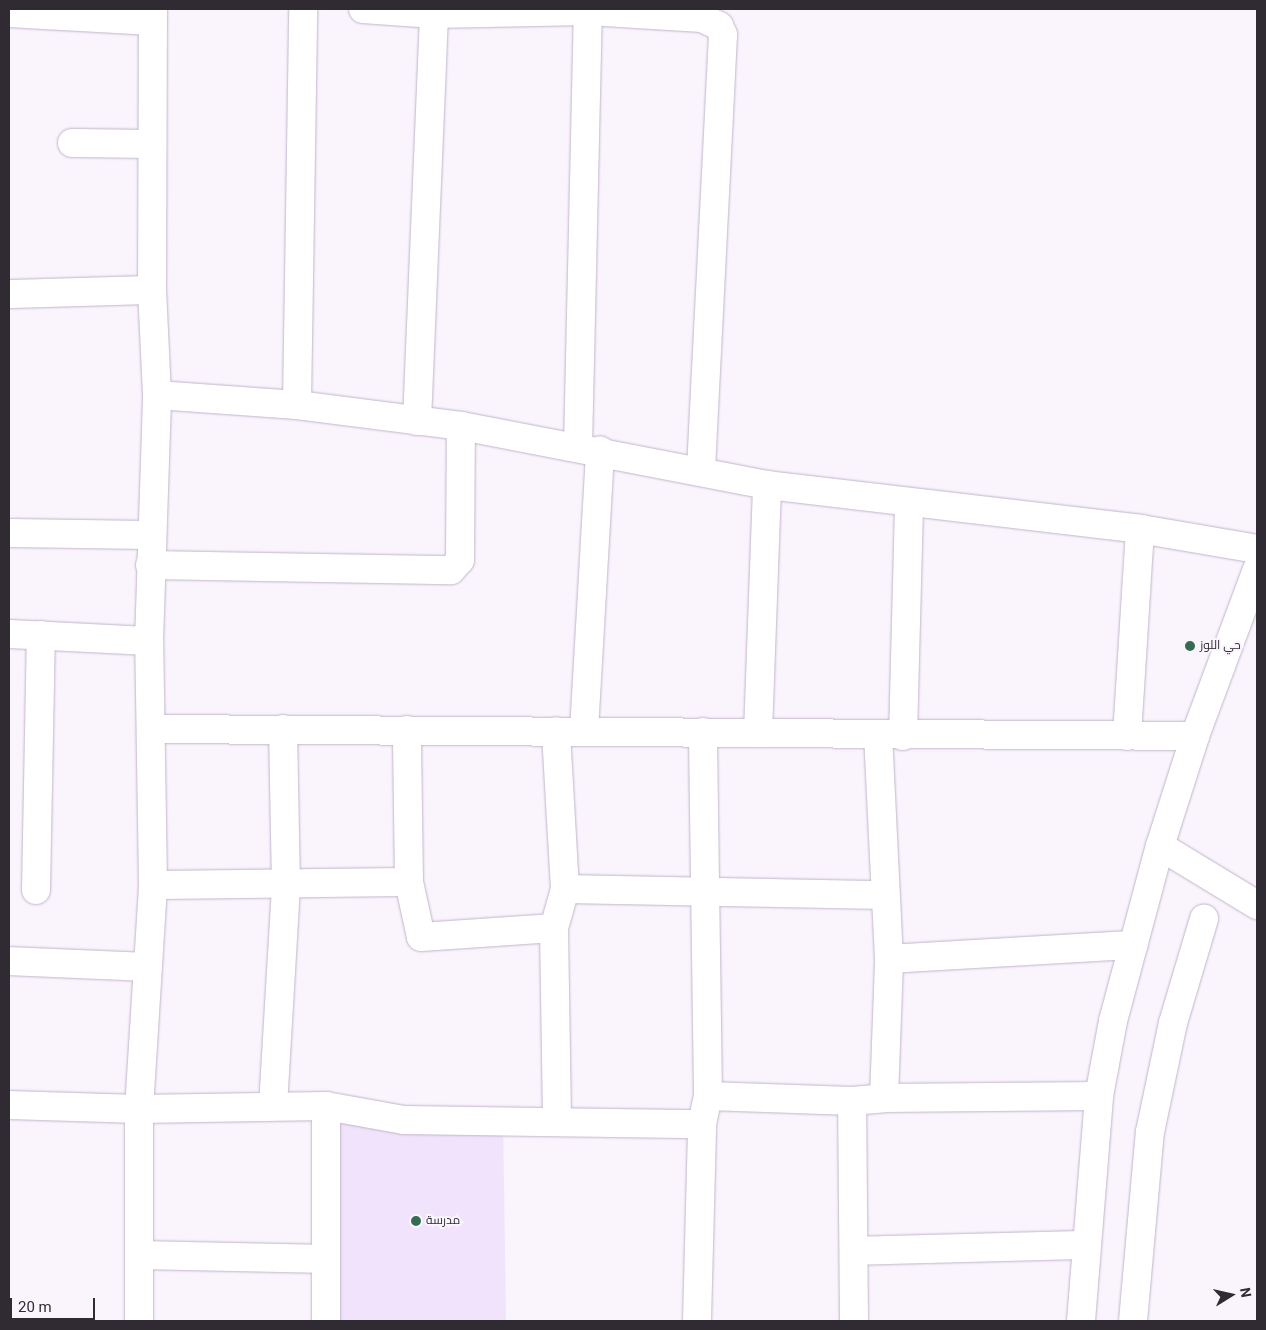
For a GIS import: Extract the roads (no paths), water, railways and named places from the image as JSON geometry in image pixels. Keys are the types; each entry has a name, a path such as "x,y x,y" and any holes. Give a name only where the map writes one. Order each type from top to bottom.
{"street":[{"path":"297,405 303,9"},
{"path":"363,9 434,14 588,11 702,18 719,26 723,35 700,471"},
{"path":"584,731 589,449 588,11"},
{"path":"9,13 153,15 152,290 157,395 149,640 153,730 153,885 146,967 139,1109 139,1321"},
{"path":"417,421 434,14"},
{"path":"72,143 152,144"},
{"path":"9,294 152,290"},
{"path":"157,395 297,405 461,426 589,449 767,485 1140,529 1257,548"},
{"path":"150,565 451,570 460,560 461,426"},
{"path":"758,733 767,485"},
{"path":"884,1098 889,959 883,895 890,735 908,502"},
{"path":"1127,736 1140,529"},
{"path":"9,533 151,535"},
{"path":"1081,1321 1099,1096 1134,944 1160,846 1195,736 1257,569"},
{"path":"9,634 149,640"},
{"path":"36,890 41,636"},
{"path":"153,730 283,729 1195,736"},
{"path":"272,1106 286,885 283,729"},
{"path":"407,730 409,882 421,937 554,928"},
{"path":"556,731 565,889 554,928 557,1119"},
{"path":"697,1321 702,1124 708,1096 703,732"},
{"path":"1160,846 1257,905"},
{"path":"153,885 286,885 409,882"},
{"path":"565,889 883,895"},
{"path":"1133,1321 1150,1132 1173,1023 1204,919"},
{"path":"889,959 1134,944"},
{"path":"9,961 146,967"},
{"path":"708,1096 852,1101 884,1098 1099,1096"},
{"path":"852,1101 854,1321"},
{"path":"9,1105 139,1109 326,1106 404,1120 557,1119 702,1124"},
{"path":"326,1106 326,1321"},
{"path":"854,1251 1086,1245"},
{"path":"140,1255 326,1259"}],"place":[{"name":"حي اللوز","path":"1190,646"},
{"name":"مدرسة","path":"416,1221"}]}
